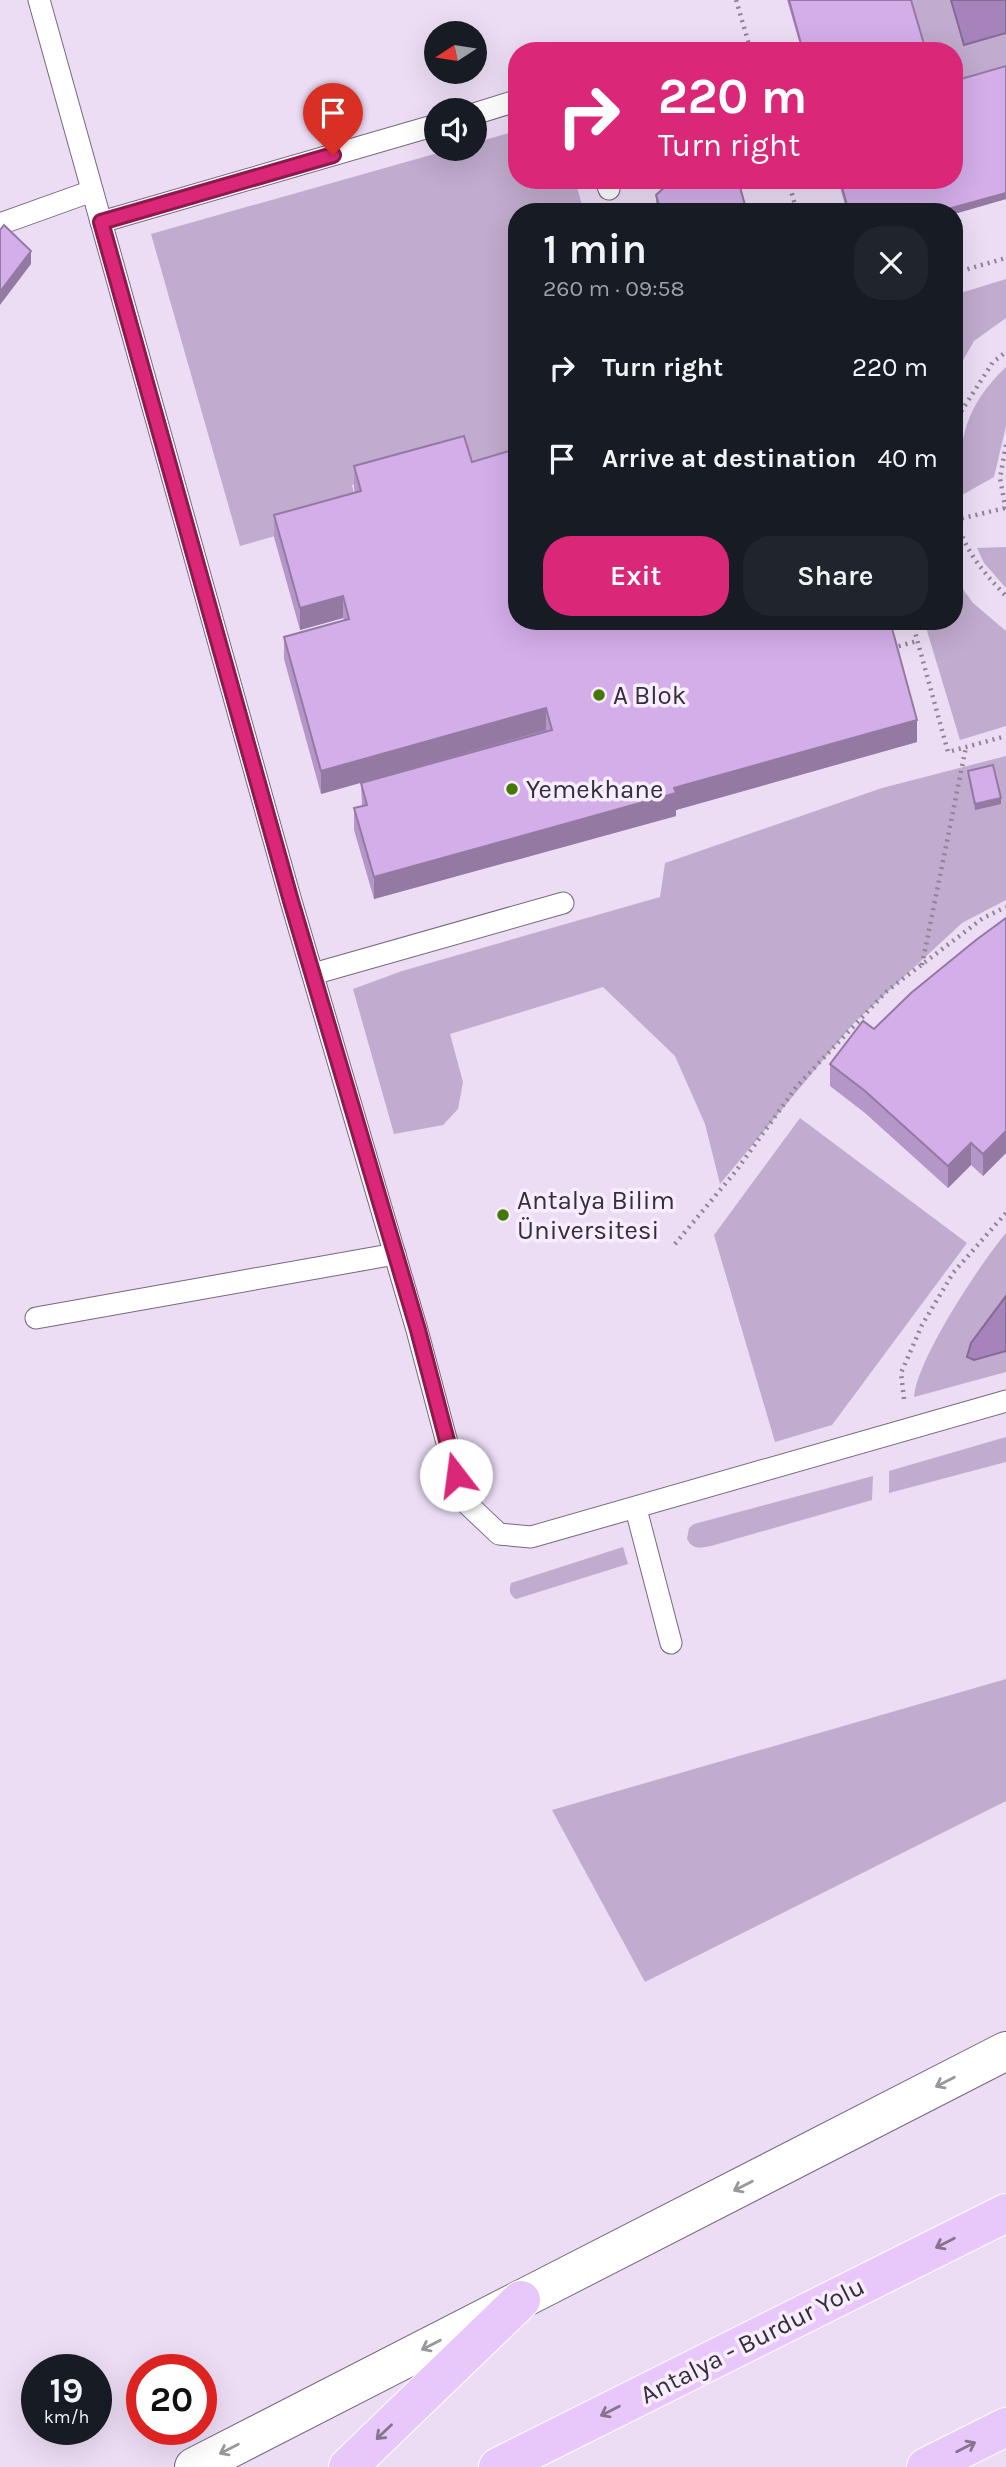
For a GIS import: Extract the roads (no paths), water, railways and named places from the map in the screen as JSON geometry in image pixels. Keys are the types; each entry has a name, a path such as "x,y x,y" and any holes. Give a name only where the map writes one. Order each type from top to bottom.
{"highway":[{"name":"Antalya - Burdur Yolu","path":"498,2467 1006,2213"},
{"path":"348,2467 521,2300"},
{"path":"926,2467 1006,2427"}],"street":[{"path":"194,2467 1006,2051"}],"lane":[{"path":"39,0 462,1499 499,1534 531,1537 1006,1401"},
{"path":"487,110 508,103"},
{"path":"101,222 424,128"},
{"path":"0,224 92,191"},
{"path":"313,974 563,903"},
{"path":"36,1318 395,1254"},
{"path":"636,1509 671,1643"}],"place":[{"name":"A Blok","path":"599,695"},
{"name":"Yemekhane","path":"512,789"},
{"name":"Antalya Bilim Üniversitesi","path":"503,1215"}]}
